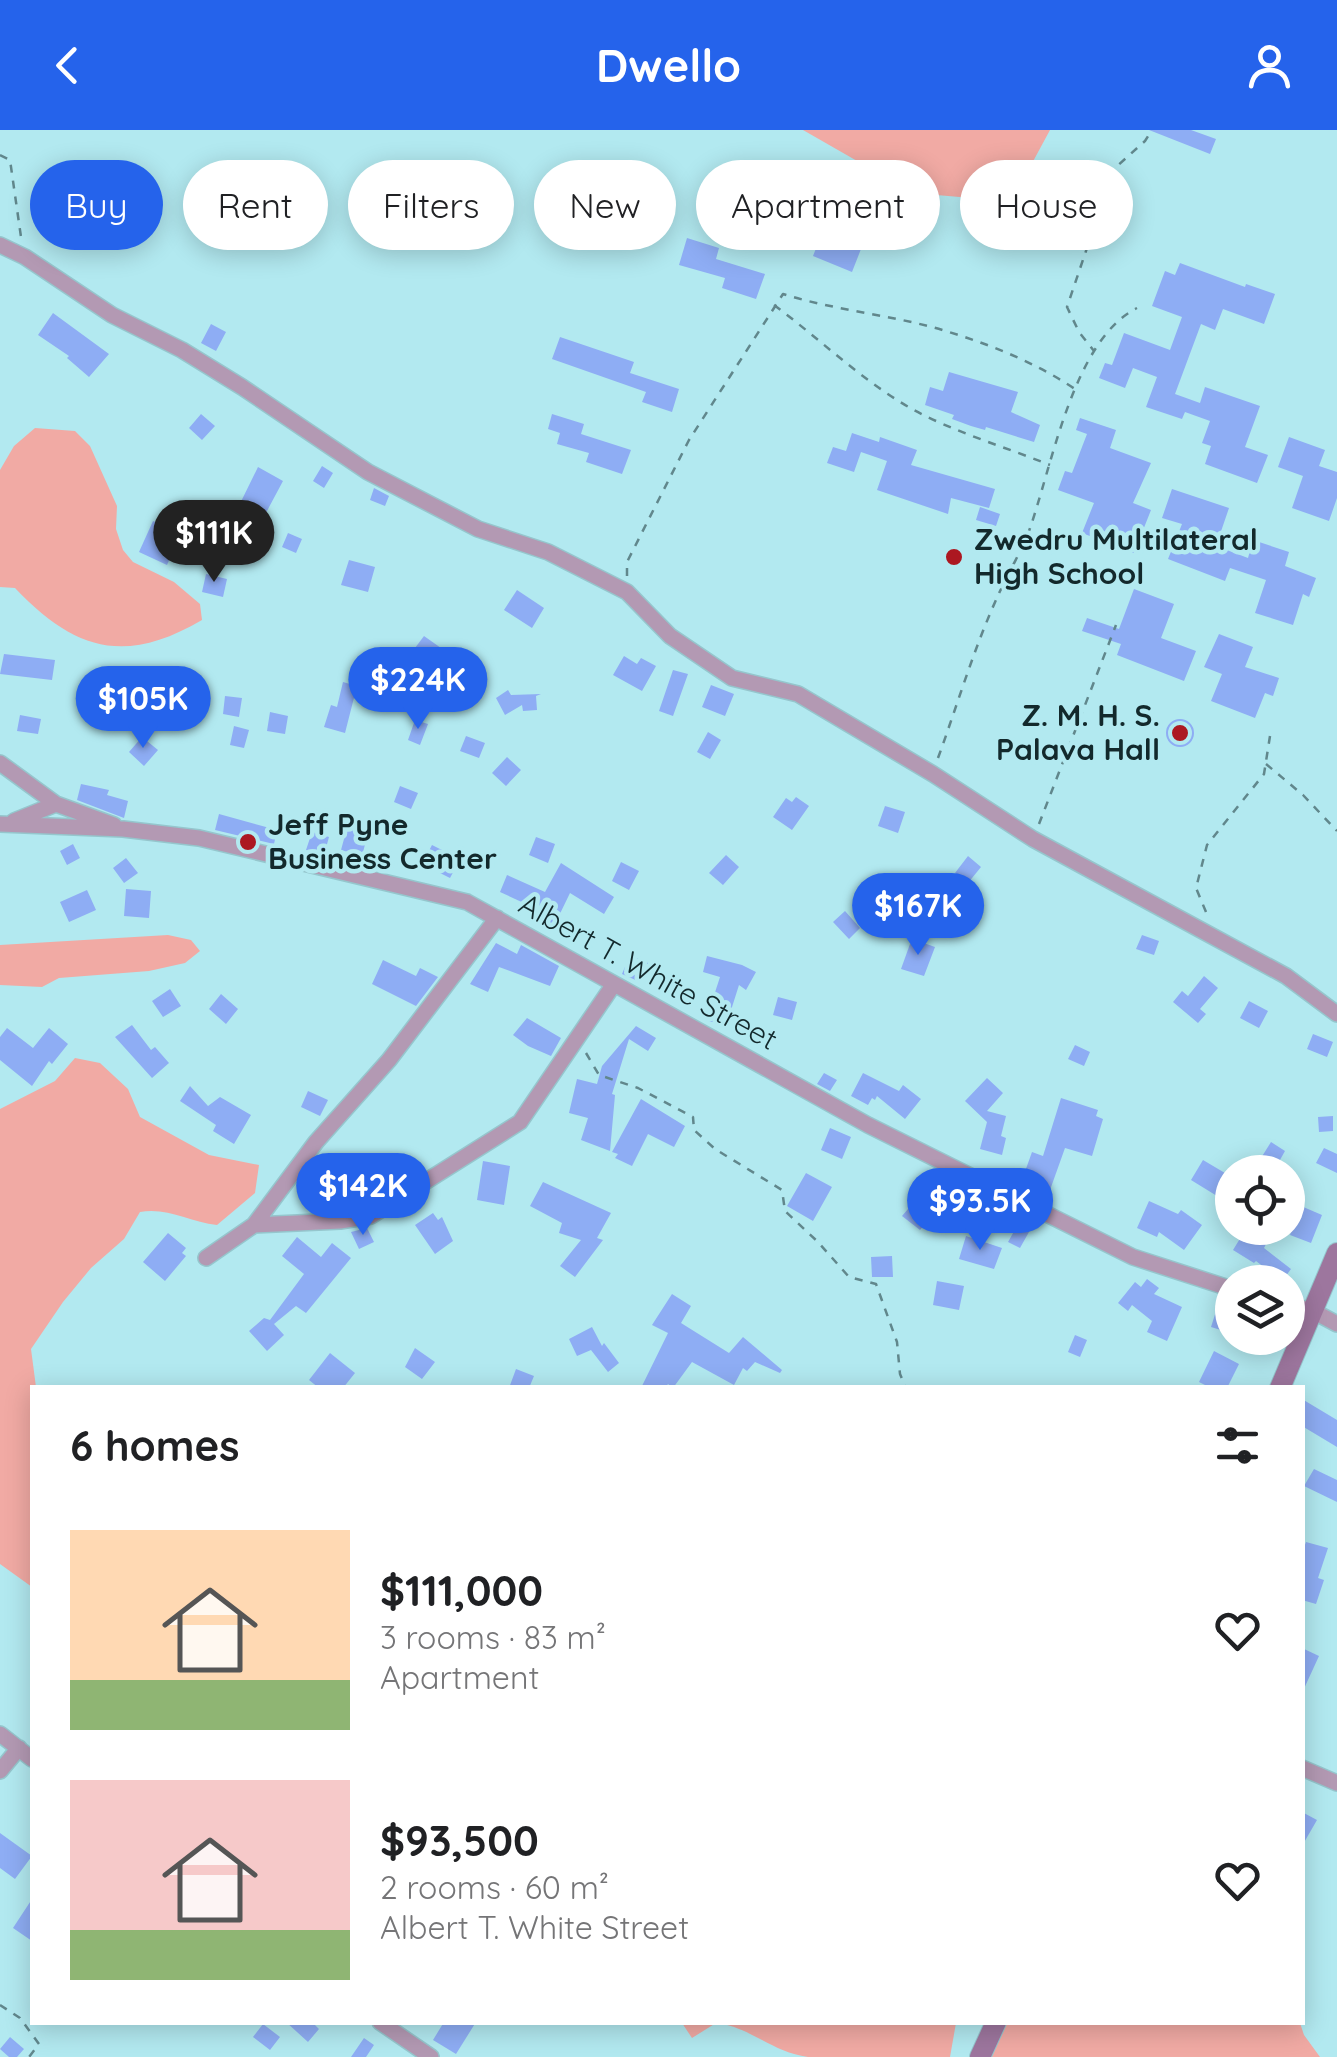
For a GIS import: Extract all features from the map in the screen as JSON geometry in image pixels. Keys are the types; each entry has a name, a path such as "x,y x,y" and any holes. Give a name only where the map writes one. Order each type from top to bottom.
{"street":[{"path":"0,245 25,257 112,315 242,386 368,472 478,529 548,552 627,592 670,636 732,678 798,694 1033,839 1286,976 1337,1014"},
{"path":"0,763 56,804 123,829"},
{"path":"3,824 56,804"},
{"name":"Albert T. White Street","path":"3,824 123,829 199,838 467,902 868,1125 1116,1248 1215,1284"},
{"path":"206,1258 254,1225 316,1142 390,1060 497,918"},
{"path":"254,1225 340,1222 371,1216 520,1122 614,984"},
{"path":"1281,1385 1337,1252"},
{"path":"1305,1309 1337,1324"},
{"path":"0,1734 26,1754 0,1771"},
{"path":"1305,1769 1337,1783"},
{"path":"384,2025 430,2057"},
{"path":"980,2057 995,2025"}],"path":[{"path":"1095,352 1067,308 1087,247 1054,240 1074,187 1096,185 1146,142 1152,130"},
{"path":"0,156 10,160 25,257"},
{"path":"627,592 627,562 660,495 689,440 783,294 821,306 947,331 1038,364 1076,389"},
{"path":"774,304 833,354 912,409 1051,466"},
{"path":"933,774 994,603 1027,535 1076,389 1102,339 1124,314 1137,308"},
{"path":"1033,839 1116,625"},
{"path":"1218,941 1196,888 1207,845 1264,774 1270,736"},
{"path":"1265,764 1303,795 1337,832"},
{"path":"582,1032 584,1049 598,1075 638,1088 693,1118 694,1130 715,1149 782,1190 785,1211 849,1277 876,1284 897,1342 905,1385"},
{"path":"0,2005 20,2018 38,2044 29,2057"}],"shaded area":[{"path":"803,130 1050,130 1034,160 960,160 960,197 940,195 940,160 855,160"},
{"path":"35,428 75,431 90,446 117,506 116,529 123,550 133,562 174,582 200,604 202,620 149,643 102,644 59,626 15,588 0,587 0,470 14,446"},
{"path":"168,935 191,940 200,951 185,963 149,971 59,978 42,987 0,985 0,945"},
{"path":"75,1058 100,1063 128,1089 140,1117 209,1155 259,1165 255,1193 217,1225 160,1212 140,1212 124,1239 91,1268 31,1349 36,1385 30,1385 30,1586 0,1564 0,1109 55,1081"},
{"path":"683,2025 713,2025 692,2038"},
{"path":"728,2025 956,2025 950,2057 808,2057 783,2050"},
{"path":"989,2025 1301,2025 1320,2057 974,2057"}],"building":[{"path":"1149,130 1191,130 1216,139 1210,154"},
{"path":"687,238 696,241 696,250 718,250 716,259 765,274 756,299 722,288 725,278 679,265"},
{"path":"815,250 861,250 852,272 813,256"},
{"path":"1180,263 1275,294 1264,324 1223,309 1215,330 1201,324 1175,394 1200,403 1205,387 1260,406 1245,447 1268,455 1257,483 1205,464 1211,446 1202,443 1210,421 1185,412 1182,419 1146,407 1157,377 1133,368 1125,388 1099,378 1105,363 1112,365 1124,333 1170,350 1182,317 1152,306 1165,271 1175,275"},
{"path":"53,313 109,354 89,377 69,356 38,335"},
{"path":"211,324 226,332 216,351 201,343"},
{"path":"560,337 634,362 630,373 679,389 672,412 642,402 646,392 552,359"},
{"path":"949,372 1018,392 1011,412 1040,425 1034,442 971,426 925,405 930,387 943,391"},
{"path":"201,414 215,426 202,440 189,428"},
{"path":"552,414 584,424 581,434 631,450 622,474 586,462 589,453 557,444 560,433 548,429"},
{"path":"1080,418 1116,430 1110,448 1151,463 1133,503 1151,510 1134,553 1082,533 1094,503 1058,490 1065,471 1072,473 1087,434 1076,430"},
{"path":"852,433 879,442 880,437 917,450 911,465 995,489 989,508 951,498 948,514 877,490 887,461 861,452 854,472 827,463 833,447 846,451"},
{"path":"1289,437 1325,450 1319,466 1337,472 1337,498 1329,521 1292,508 1303,476 1278,467"},
{"path":"322,466 333,473 324,488 313,481"},
{"path":"258,467 283,481 252,539 229,526"},
{"path":"374,488 389,496 385,506 370,500"},
{"path":"1172,489 1229,508 1216,546 1248,558 1253,540 1289,552 1285,566 1316,578 1309,597 1303,594 1293,625 1255,613 1266,580 1230,568 1225,581 1168,559 1182,524 1162,518"},
{"path":"980,507 1000,514 996,526 976,520"},
{"path":"153,521 181,533 167,565 139,552"},
{"path":"288,533 302,539 296,553 282,547"},
{"path":"349,560 375,567 368,592 341,585"},
{"path":"206,574 227,579 223,597 202,592"},
{"path":"1134,589 1174,604 1161,638 1196,651 1184,681 1117,655 1121,644 1082,631 1087,618 1119,629"},
{"path":"517,590 544,608 532,628 504,610"},
{"path":"1219,634 1253,647 1245,667 1279,678 1273,696 1265,693 1255,718 1211,701 1222,674 1204,667"},
{"path":"424,636 441,648 429,664 412,652"},
{"path":"4,654 55,660 52,680 0,674"},
{"path":"624,656 637,664 641,658 656,666 642,691 613,675"},
{"path":"397,668 409,684 395,695 383,678"},
{"path":"673,670 688,674 673,716 659,711"},
{"path":"343,682 357,686 345,733 324,727 331,705 337,707"},
{"path":"153,685 179,691 174,711 148,705"},
{"path":"711,685 734,694 725,716 702,707"},
{"path":"508,690 511,695 541,694 536,696 537,710 523,711 522,705 505,715 496,698"},
{"path":"225,696 242,698 239,717 223,714"},
{"path":"270,712 288,716 285,734 267,731"},
{"path":"20,715 41,719 38,734 17,731"},
{"name":"Z. M. H. S. Palava Hall","path":"1180,719 1190,723 1194,733 1190,743 1180,747 1170,743 1166,733 1170,723"},
{"path":"415,720 428,724 420,745 408,740"},
{"path":"234,726 249,730 244,748 230,745"},
{"path":"708,732 721,740 710,759 697,752"},
{"path":"466,736 485,743 479,758 460,751"},
{"path":"142,737 158,750 144,766 129,752"},
{"path":"507,757 521,770 506,786 492,773"},
{"path":"81,784 109,790 107,795 128,801 124,818 77,800"},
{"path":"400,786 418,793 411,809 394,802"},
{"path":"796,797 809,806 792,830 773,817 786,798 792,802"},
{"path":"885,806 905,812 898,833 878,826"},
{"path":"219,814 277,830 274,844 215,830"},
{"path":"347,828 368,833 362,856 341,850"},
{"path":"312,832 329,837 324,855 306,850"},
{"path":"536,837 555,844 548,863 529,855"},
{"path":"73,844 80,858 67,865 60,851"},
{"path":"432,845 460,859 450,878 422,864"},
{"path":"726,855 739,867 723,885 709,873"},
{"path":"968,856 981,867 968,883 955,873"},
{"path":"126,858 138,873 124,883 113,868"},
{"path":"621,862 639,871 629,890 612,881"},
{"path":"561,863 614,897 604,914 570,893 554,926 535,917 539,910 500,892 507,875 545,892"},
{"path":"126,889 151,891 149,918 124,916"},
{"path":"87,890 96,910 69,922 60,902"},
{"path":"845,911 860,928 849,939 833,922"},
{"path":"1142,935 1159,941 1154,955 1136,949"},
{"path":"918,941 935,947 924,976 901,969 910,944 916,946"},
{"path":"496,943 517,954 521,945 559,966 550,986 499,967 488,992 470,984"},
{"path":"630,955 648,963 640,982 622,974"},
{"path":"707,956 756,972 746,990 739,985 726,1026 706,1020 720,977 703,972"},
{"path":"383,960 416,976 420,968 438,977 416,1006 372,984"},
{"path":"1204,976 1218,988 1200,1009 1206,1014 1198,1023 1173,1002 1182,991 1188,996"},
{"path":"170,989 181,1006 163,1017 152,1001"},
{"path":"221,994 238,1009 226,1024 209,1009"},
{"path":"778,997 797,1002 792,1020 773,1015"},
{"path":"1249,1001 1268,1011 1259,1028 1240,1018"},
{"path":"527,1018 561,1038 551,1056 513,1035"},
{"path":"132,1025 151,1050 155,1047 169,1063 152,1078 115,1037"},
{"path":"636,1026 656,1038 648,1051 629,1039 612,1094 615,1095 610,1151 581,1140 588,1118 569,1113 577,1079 597,1084 602,1066"},
{"path":"7,1028 33,1048 49,1028 68,1044 52,1064 49,1061 32,1086 0,1060 0,1037"},
{"path":"1313,1034 1333,1042 1327,1057 1307,1049"},
{"path":"1075,1045 1090,1052 1084,1066 1068,1059"},
{"path":"824,1073 837,1080 830,1091 817,1084"},
{"path":"863,1073 899,1091 903,1085 921,1099 905,1119 877,1096 868,1105 851,1096"},
{"path":"987,1078 1003,1093 987,1111 1006,1116 1002,1155 980,1149 987,1122 965,1101"},
{"path":"190,1086 208,1106 220,1097 251,1115 234,1144 213,1131 216,1125 180,1101"},
{"path":"308,1091 328,1100 320,1116 301,1107"},
{"path":"1061,1098 1098,1110 1096,1116 1103,1119 1092,1156 1065,1148 1050,1190 1022,1180 1032,1152 1043,1156"},
{"path":"641,1099 685,1126 674,1147 648,1134 632,1166 615,1158 618,1154 612,1152"},
{"path":"1333,1116 1333,1131 1319,1132 1318,1117"},
{"path":"830,1128 851,1137 842,1159 821,1150"},
{"path":"1271,1142 1285,1151 1283,1155 1263,1155"},
{"path":"1324,1148 1337,1154 1337,1173 1316,1163"},
{"path":"1203,1160 1215,1167 1215,1195 1191,1180"},
{"path":"483,1161 510,1166 504,1205 477,1200"},
{"path":"806,1173 832,1187 813,1221 787,1206"},
{"path":"543,1182 611,1213 597,1238 603,1240 575,1277 560,1266 581,1240 559,1233 562,1223 530,1206"},
{"path":"920,1195 937,1210 920,1230 902,1216"},
{"path":"1149,1201 1178,1214 1181,1210 1202,1225 1184,1250 1159,1232 1157,1237 1137,1228"},
{"path":"1305,1208 1322,1215 1311,1243 1305,1241"},
{"path":"433,1213 438,1220 442,1217 453,1241 435,1254 415,1225"},
{"path":"1022,1217 1034,1223 1020,1248 1008,1242"},
{"path":"367,1228 374,1242 359,1249 351,1232"},
{"path":"168,1233 186,1248 182,1253 186,1256 165,1281 143,1262"},
{"path":"966,1236 1002,1248 994,1269 959,1259"},
{"path":"297,1237 321,1257 332,1243 351,1258 306,1313 296,1306 274,1324 284,1335 267,1351 249,1331 264,1318 270,1320 304,1274 282,1256"},
{"path":"1236,1245 1266,1245 1264,1248 1286,1265 1254,1263 1233,1250"},
{"path":"892,1256 893,1277 872,1277 871,1257"},
{"path":"1147,1279 1159,1288 1154,1294 1182,1307 1167,1341 1147,1332 1152,1321 1132,1305 1128,1311 1118,1303 1135,1282 1141,1287"},
{"path":"937,1281 964,1286 959,1310 933,1305"},
{"path":"672,1294 691,1306 681,1323 729,1353 743,1337 782,1370 780,1373 755,1362 747,1371 743,1368 734,1385 692,1362 675,1385 642,1385 668,1333 652,1325"},
{"path":"592,1327 602,1346 604,1343 619,1363 608,1372 591,1350 577,1356 569,1339"},
{"path":"1075,1335 1087,1340 1080,1357 1068,1352"},
{"path":"415,1348 435,1362 422,1379 405,1367"},
{"path":"1214,1351 1215,1355 1239,1364 1228,1385 1199,1382"},
{"path":"330,1353 355,1373 345,1385 315,1385 309,1380"},
{"path":"516,1369 534,1376 530,1385 510,1385"},
{"path":"1305,1401 1337,1420 1337,1447 1305,1428"},
{"path":"1314,1469 1337,1480 1337,1502 1305,1486"},
{"path":"1305,1545 1328,1548 1318,1578 1324,1580 1316,1604 1305,1601"},
{"path":"1305,1649 1319,1656 1305,1686"},
{"path":"1305,1814 1317,1820 1305,1841"},
{"path":"0,1833 30,1855 30,1859 15,1879 0,1868"},
{"path":"30,1902 30,1940 13,1928"},
{"path":"264,2025 280,2037 270,2050 253,2037"},
{"path":"289,2025 315,2025 319,2029 308,2042"},
{"path":"442,2025 474,2025 456,2054 433,2040"},
{"path":"10,2037 24,2049 17,2057 9,2057 0,2049"},
{"path":"364,2038 374,2045 366,2057 351,2057"}],"place":[{"name":"Zwedru Multilateral High School","path":"954,557"},
{"name":"Z. M. H. S. Palava Hall","path":"1180,733"},
{"name":"Jeff Pyne Business Center","path":"248,842"}]}
